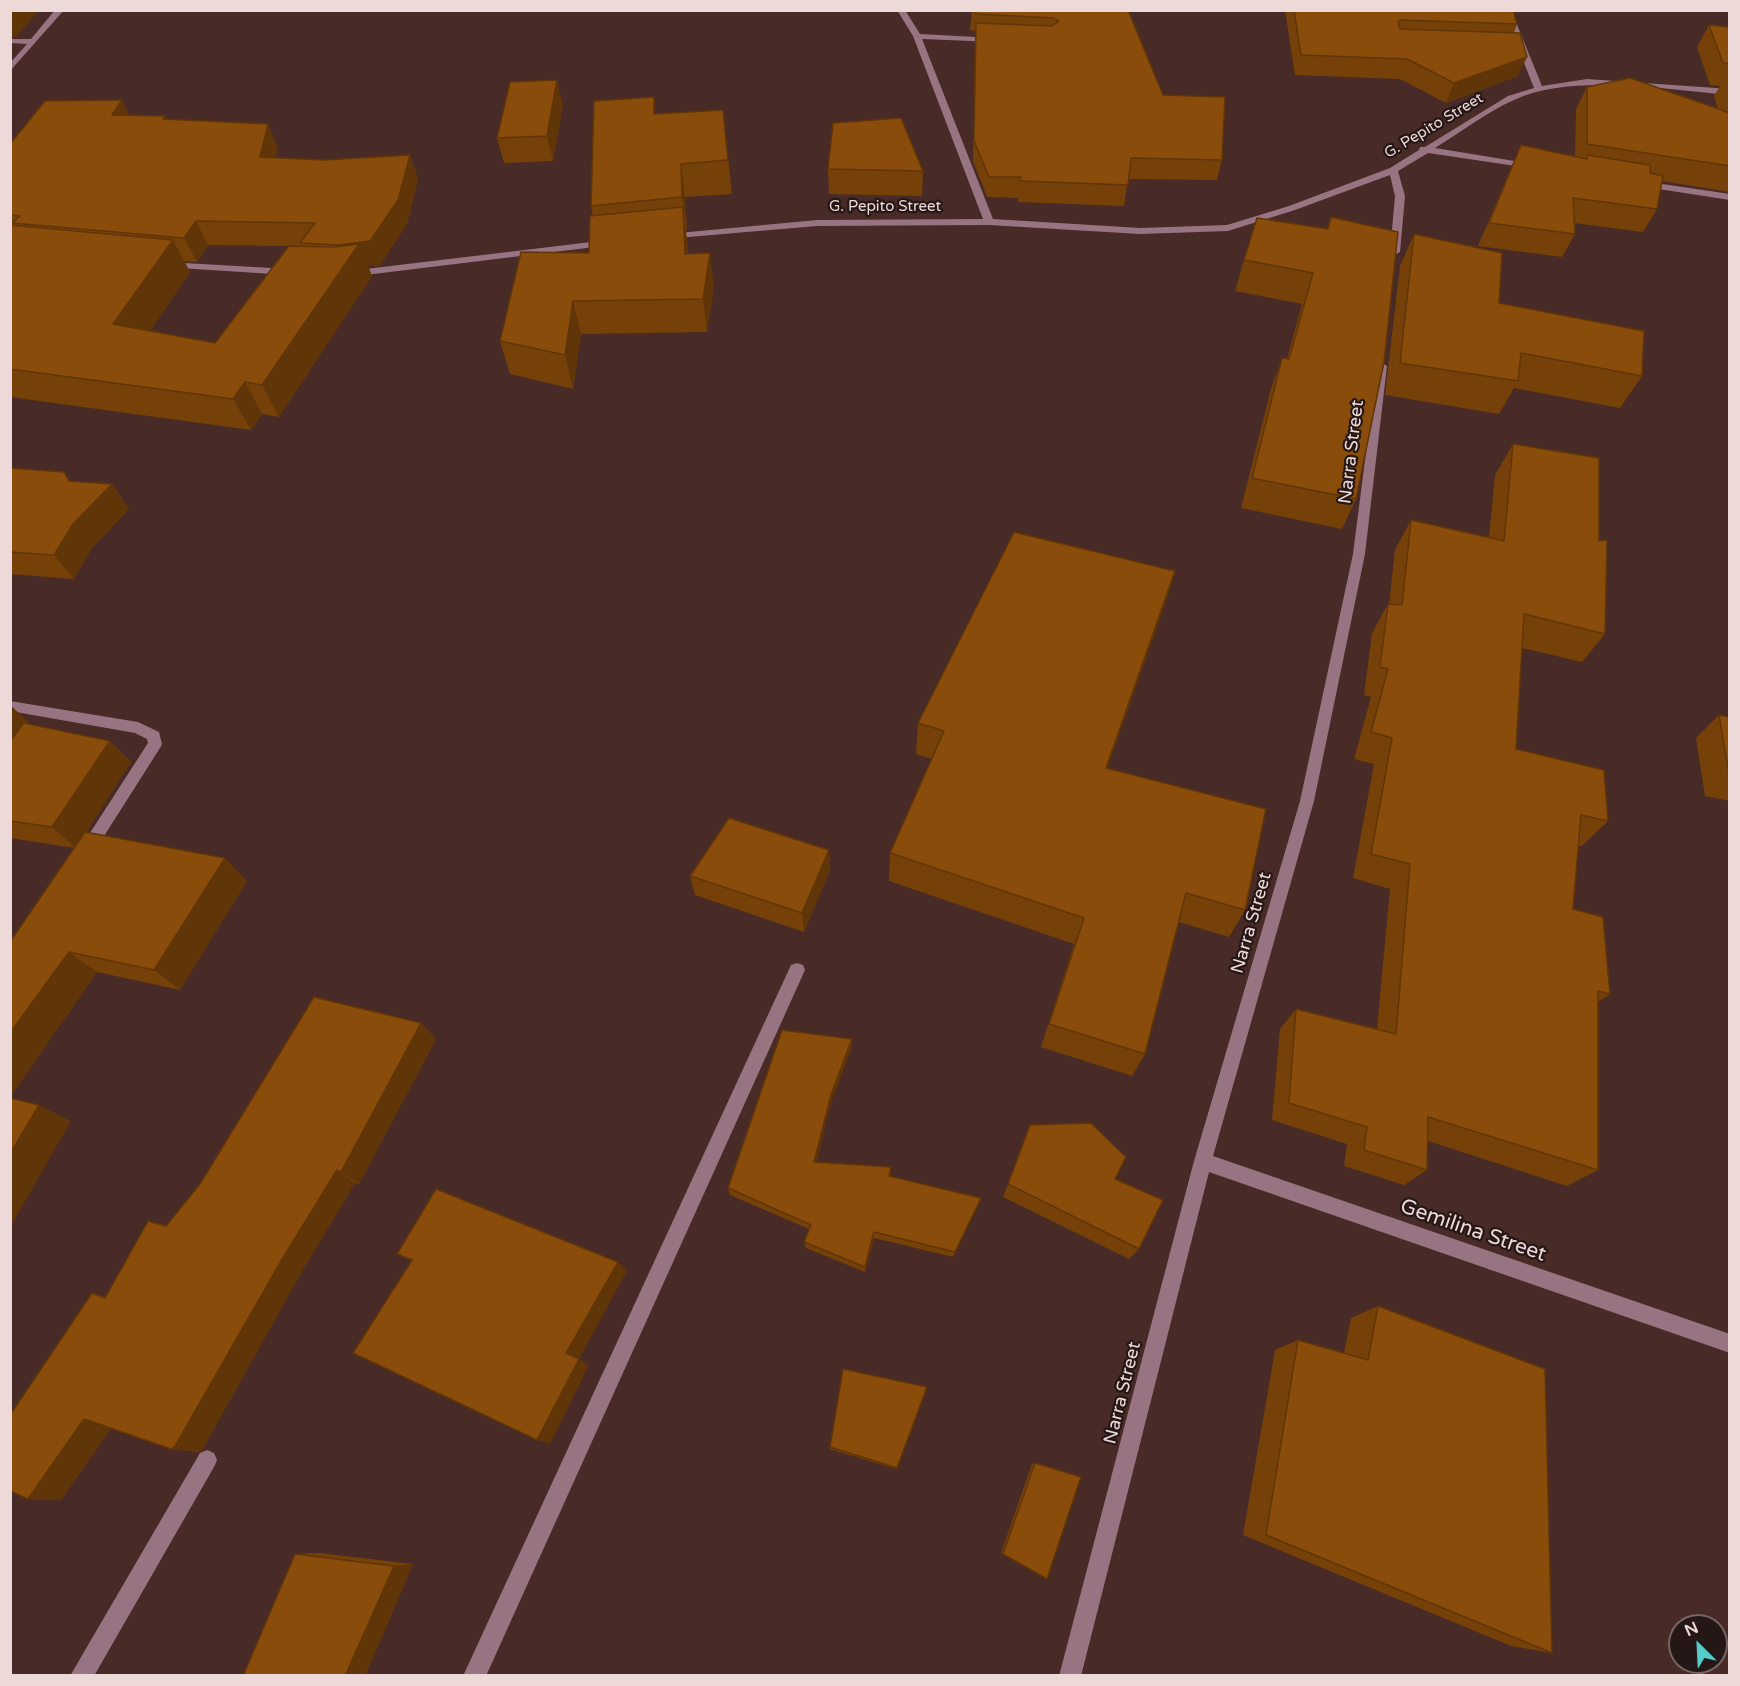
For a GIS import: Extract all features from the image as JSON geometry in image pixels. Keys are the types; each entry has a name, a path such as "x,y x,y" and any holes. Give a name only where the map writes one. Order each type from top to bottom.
{"street":[{"path":"10,69 60,10"},
{"path":"901,10 917,36 989,222"},
{"path":"1507,10 1539,89"},
{"path":"917,36 1005,40"},
{"path":"10,41 34,42"},
{"path":"1509,48 1521,49"},
{"name":"G. Pepito Street","path":"653,239 817,223 989,222 1140,231 1228,228 1292,208 1393,170 1511,98 1539,89 1587,82 1730,92"},
{"path":"1423,150 1541,168"},
{"path":"1393,170 1400,196 1393,265"},
{"path":"1635,183 1730,197"},
{"path":"336,274 618,242"},
{"path":"159,264 301,272"},
{"name":"Narra Street","path":"1070,1676 1203,1161 1308,801 1359,554 1384,346"},
{"path":"10,706 138,728 154,736 155,744 80,862"},
{"path":"474,1676 796,970"},
{"name":"Gemilina Street","path":"1203,1161 1730,1344"},
{"path":"81,1676 207,1460"}],"building":[{"path":"972,10 1128,10 1163,95 1225,97 1222,160 1131,158 1128,185 1020,181 1021,177 989,177 974,141 976,23 1052,26 1059,21 1053,18 976,14 976,11"},
{"path":"1294,10 1513,10 1517,24 1400,20 1398,22 1400,29 1520,33 1527,57 1454,83 1407,59 1301,55"},
{"path":"1709,25 1730,27 1730,63 1723,63"},
{"path":"1630,78 1730,113 1730,166 1587,144 1587,87"},
{"path":"557,80 547,136 497,138 510,82"},
{"path":"654,97 654,114 723,110 728,160 681,164 682,197 591,206 594,101"},
{"path":"122,100 112,115 165,116 163,119 268,124 260,157 324,160 410,155 398,200 370,241 338,245 300,243 315,223 196,221 184,238 12,223 20,216 10,215 10,144 45,101"},
{"path":"901,118 923,171 828,169 833,123"},
{"path":"1521,145 1587,159 1587,155 1650,165 1650,173 1663,176 1657,209 1573,198 1575,234 1489,223"},
{"path":"683,207 685,254 710,253 703,299 573,301 565,355 500,341 521,252 589,253 590,216"},
{"path":"1331,217 1398,232 1384,362 1356,499 1252,478 1282,358 1289,359 1313,273 1244,260 1257,218 1328,229"},
{"path":"10,225 173,240 113,324 215,343 289,246 335,247 359,244 262,385 245,382 233,399 10,369"},
{"path":"1414,234 1502,253 1499,303 1644,331 1642,376 1521,353 1518,381 1400,363"},
{"path":"1513,444 1599,458 1599,541 1607,540 1605,634 1524,614 1516,749 1604,770 1608,821 1581,815 1573,909 1603,917 1610,994 1598,991 1598,1170 1428,1117 1427,1170 1364,1150 1367,1127 1289,1103 1296,1009 1396,1034 1410,864 1371,854 1392,738 1371,732 1388,669 1380,667 1388,604 1402,605 1411,520 1504,541"},
{"path":"10,468 64,472 69,481 112,484 73,524 54,555 10,552"},
{"path":"1014,532 1175,571 1106,768 1266,809 1245,910 1186,893 1145,1054 1049,1024 1084,918 890,853 944,731 918,723"},
{"path":"1719,715 1730,717 1730,774 1729,774"},
{"path":"24,723 110,741 52,827 10,821 10,741"},
{"path":"729,818 829,850 802,913 690,876"},
{"path":"85,832 225,858 154,970 69,952 10,1033 10,942"},
{"path":"314,997 421,1023 341,1172 337,1170 281,1261 175,1446 171,1449 84,1419 28,1499 10,1491 10,1415 92,1293 105,1298 148,1221 166,1226 200,1184"},
{"path":"782,1030 852,1039 831,1095 814,1162 891,1167 889,1176 981,1198 955,1252 874,1232 865,1267 804,1242 811,1225 728,1188"},
{"path":"10,1098 39,1105 10,1154"},
{"path":"1091,1123 1126,1157 1115,1179 1163,1200 1139,1249 1008,1184 1030,1125"},
{"path":"436,1189 618,1262 566,1353 579,1359 537,1440 353,1353 412,1260 397,1254"},
{"path":"1378,1306 1545,1369 1552,1653 1266,1535 1298,1340 1368,1360"},
{"path":"843,1369 927,1387 897,1468 830,1447"},
{"path":"1035,1463 1081,1477 1047,1579 1003,1554"},
{"path":"295,1554 394,1566 345,1676 243,1676"}]}
